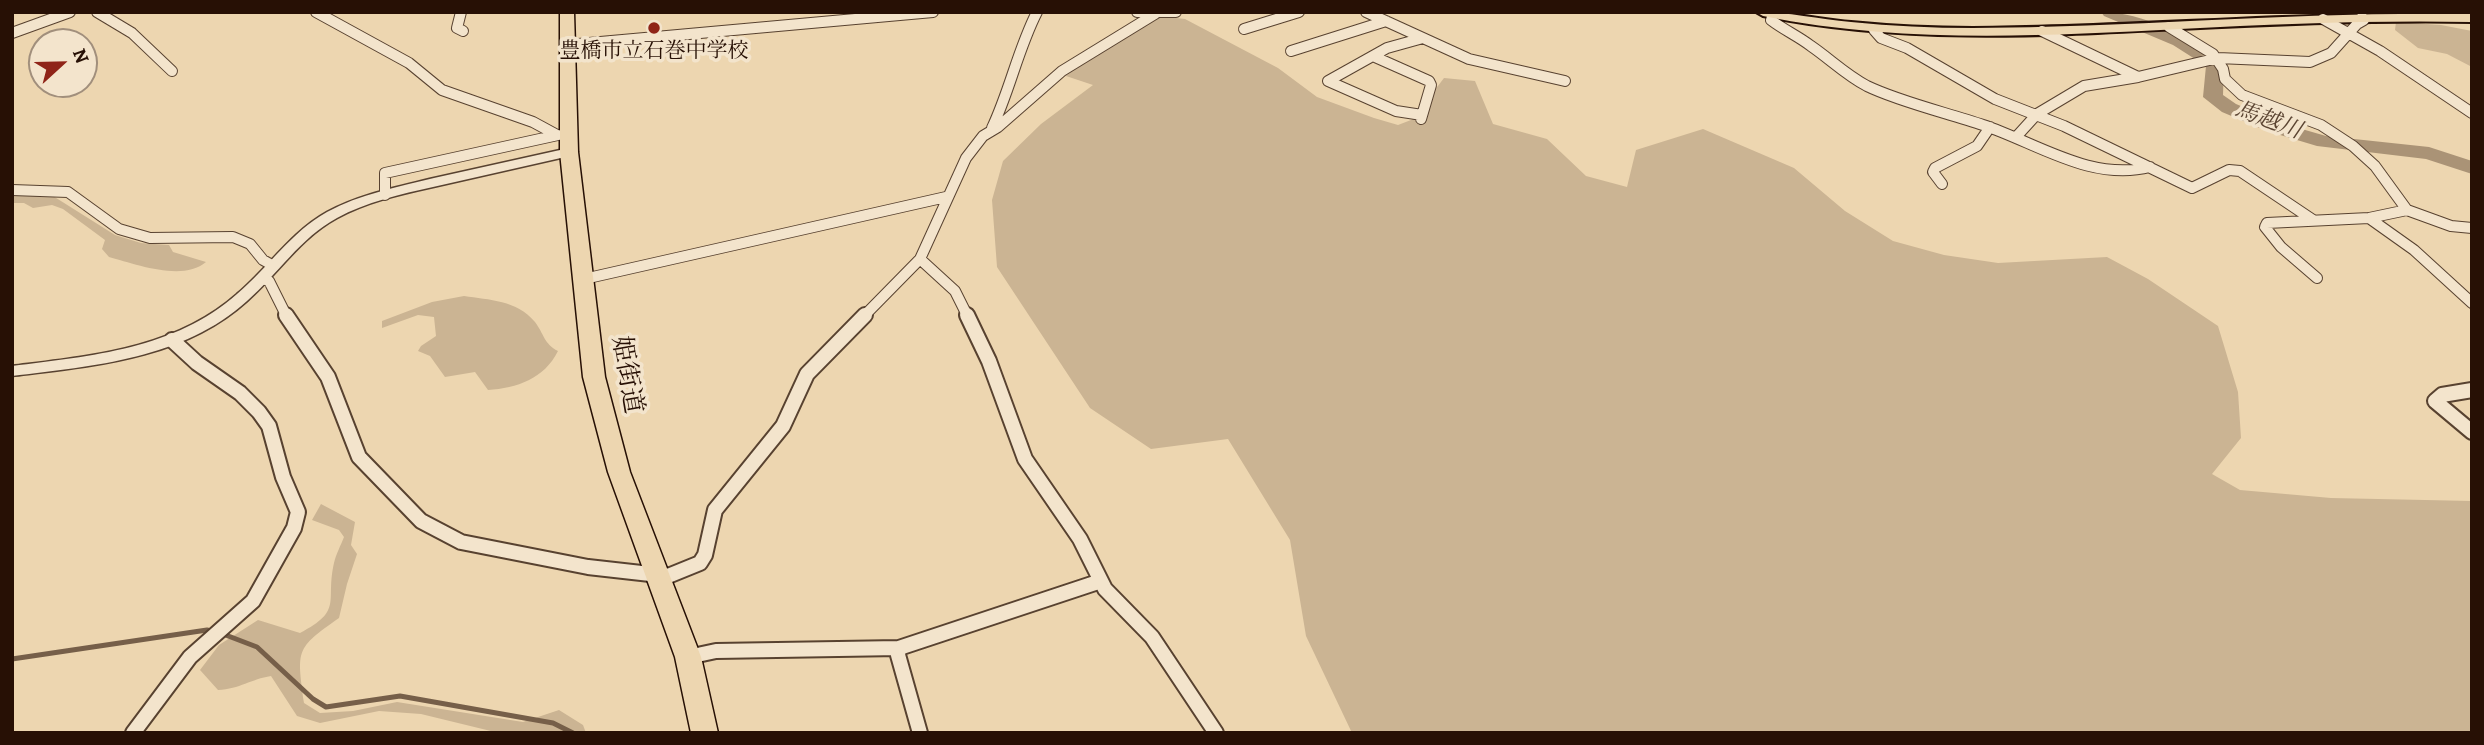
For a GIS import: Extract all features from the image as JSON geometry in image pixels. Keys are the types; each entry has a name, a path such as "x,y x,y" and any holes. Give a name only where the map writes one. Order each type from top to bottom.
{"highway":[{"name":"姫街道","path":"567,12 565,140 594,377 619,472 688,657 705,733"}],"main road":[{"path":"1768,13 1874,30 1932,32 2115,29 2402,14 2472,18"}],"street":[{"path":"12,33 70,12"},
{"path":"97,12 132,33 172,71"},
{"path":"316,12 409,63 442,90 534,122 565,140"},
{"path":"461,12 457,28 463,31"},
{"path":"567,45 933,12"},
{"path":"261,279 269,281 281,307 328,377 359,457 421,521 461,542 587,567 668,576 700,563 705,555 715,510 783,426 807,374 919,259 966,158 992,129 1007,97 1026,34 1037,12"},
{"path":"1137,12 1176,12"},
{"path":"1244,29 1299,12"},
{"path":"1366,12 1487,65 1565,81"},
{"path":"1768,13 1779,28 1803,41 1861,83 2017,136 2048,154 2094,167 2134,171 2150,167"},
{"path":"992,129 1031,100 1062,71 1155,14"},
{"path":"2017,136 2037,114 2084,86 2138,78 2213,59 2310,62 2331,53 2357,24 2364,20 2362,17"},
{"path":"2323,19 2472,113"},
{"path":"1290,51 1386,21"},
{"path":"2167,27 2225,68 2225,79 2232,88 2264,106 2329,129 2379,171 2407,210"},
{"path":"1874,30 1881,38 1907,48 1995,99 2037,114 2192,188 2230,170 2241,171 2313,220"},
{"path":"2042,30 2052,38 2115,64 2138,78"},
{"path":"1375,57 1429,80 1432,85 1422,117 1396,111 1328,81 1387,48 1423,38"},
{"path":"1941,184 1933,172 1935,168 1977,146 1990,127"},
{"path":"12,371 120,356 172,340 230,309 306,232 332,215 385,195 565,140"},
{"path":"385,195 385,173 565,140"},
{"path":"12,190 68,192 119,229 150,238 233,237 250,244 263,260 272,265"},
{"path":"584,279 946,197"},
{"path":"2318,278 2281,247 2265,227 2267,223 2369,218 2407,210 2451,226 2472,228"},
{"path":"2369,218 2414,250 2472,303"},
{"path":"919,259 944,279 961,301 989,361 1025,459 1080,539 1105,589 1152,637 1216,733"},
{"path":"134,733 190,657 253,601 294,527 298,512 283,477 269,426 259,412 240,393 197,363 172,340"},
{"path":"2472,390 2442,395 2435,401 2472,432"},
{"path":"688,657 716,651 899,649 1101,581"},
{"path":"899,649 898,655 920,733"}],"shaded area":[{"path":"1159,16 1185,19 1278,68 1317,97 1398,125 1424,115 1428,99 1444,78 1475,81 1493,124 1547,139 1586,176 1627,187 1636,150 1703,129 1794,168 1845,211 1893,241 1944,255 1998,263 2107,257 2148,279 2218,326 2238,392 2241,438 2212,474 2240,490 2331,498 2472,501 2472,733 1352,733 1306,636 1290,540 1228,439 1151,449 1090,408 997,267 992,200 1003,161 1041,124 1093,85 1063,75"},
{"path":"2396,22 2441,25 2472,31 2472,67 2447,54 2418,48 2395,30"},
{"path":"12,193 53,196 115,235 141,243 169,245 173,252 206,262 185,271 172,271 109,257 102,249 105,240 63,209 52,205 33,208 24,203 12,203"},
{"path":"464,296 502,302 520,309 535,322 547,342 558,351 552,361 529,380 488,390 475,372 445,377 430,356 418,351 436,336 434,317 418,315 382,328 382,321 432,302"},
{"path":"321,504 355,522 351,545 357,554 339,618 314,637 302,652 300,671 304,703 320,713 353,711 397,702 523,722 559,710 583,725 586,733 499,733 421,714 379,711 320,723 297,716 271,676 218,690 200,670 219,645 258,620 300,633 323,618 328,611 334,563 344,537 339,530 312,520"}],"waterway":[{"name":"馬越川","path":"2110,12 2179,41 2215,64 2213,97 2229,108 2274,127 2324,142 2429,153 2472,168"},
{"path":"12,659 207,630 215,632"},
{"path":"223,634 257,647 313,699 326,707 400,696 553,723 573,733"}],"place":[{"name":"豊橋市立石巻中学校","path":"654,28"}]}
